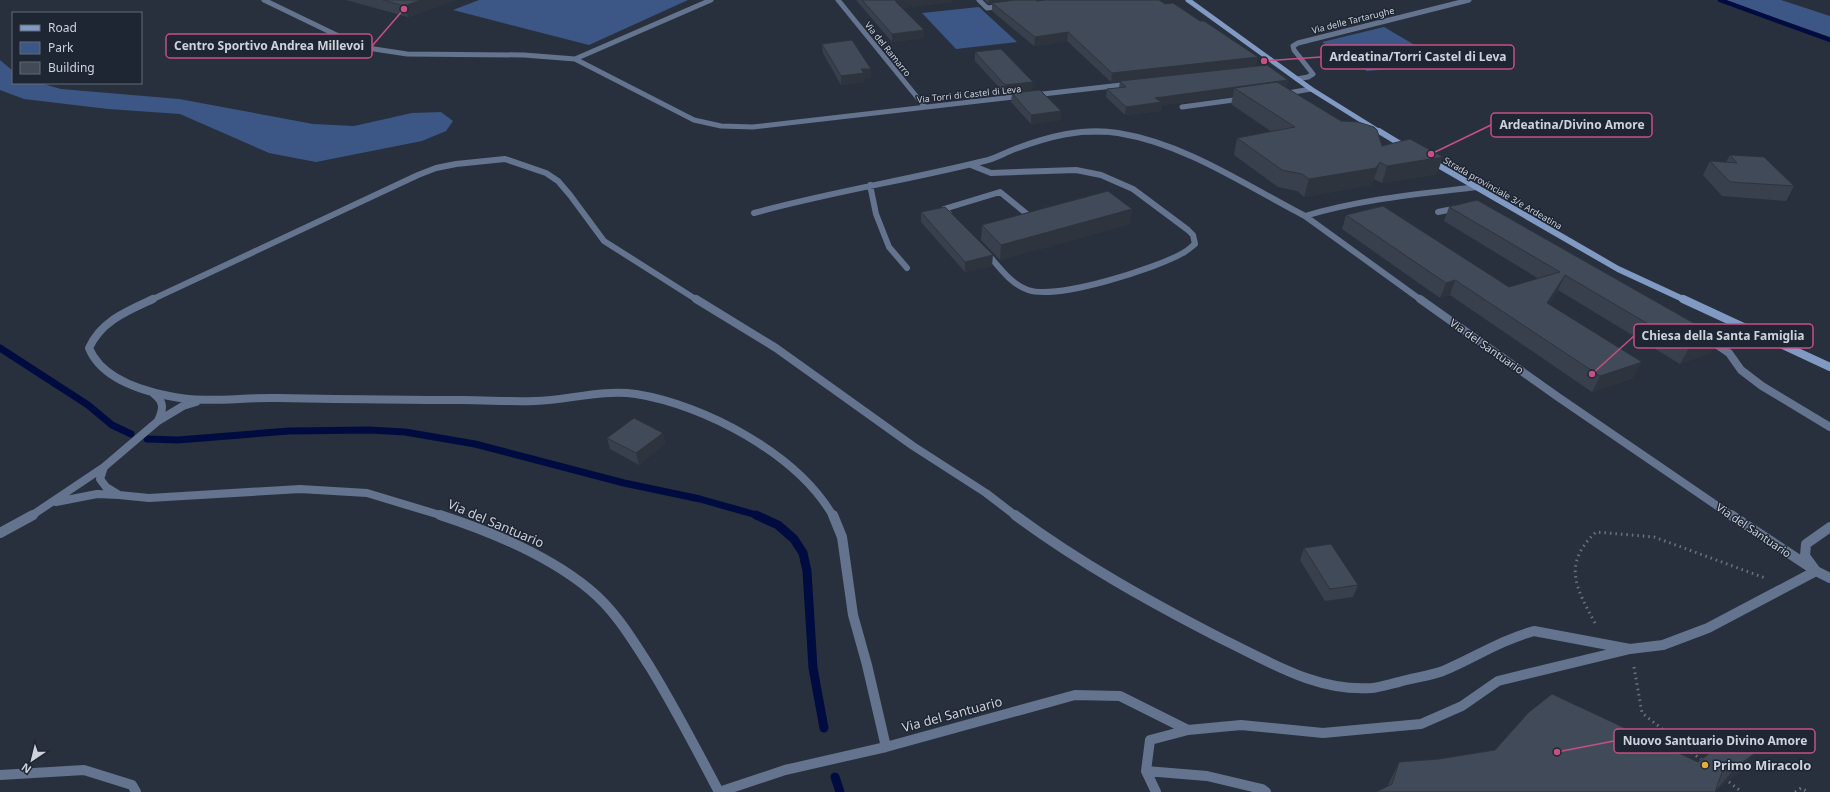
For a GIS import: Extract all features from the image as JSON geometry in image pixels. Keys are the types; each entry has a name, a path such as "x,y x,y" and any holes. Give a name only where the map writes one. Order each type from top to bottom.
{"main road":[{"path":"1188,0 1311,89 1416,153"},
{"name":"Strada provinciale 3/e Ardeatina","path":"1423,157 1585,251 1629,274 1830,367"}],"street":[{"path":"264,0 353,43 382,51 412,54 543,56 575,60 711,0"},
{"name":"Via del Ramarro","path":"838,0 924,107"},
{"path":"979,0 987,8 1009,5"},
{"name":"Via delle Tartarughe","path":"1297,79 1308,78 1313,74 1294,52 1294,46 1298,43 1469,0"},
{"name":"Via Torri di Castel di Leva","path":"575,60 694,120 721,126 753,126 1138,83"},
{"path":"1274,68 1282,67"},
{"path":"1276,95 1311,89"},
{"path":"1182,107 1244,99"},
{"name":"Via del Santuario","path":"754,213 788,203 988,161 1026,145 1051,138 1093,132 1117,133 1151,141 1183,154 1305,216 1540,383 1751,528 1816,571 1830,578"},
{"path":"886,747 853,613 845,553 839,525 821,498 797,473 777,457 728,426 691,410 657,399 632,394 594,395 537,401 178,398 147,390 110,374 96,361 89,348 94,335 107,322 127,311 418,174 436,168 456,164 504,159 546,173 558,182 570,195 604,241 616,250 776,348 913,446 986,493 1049,540 1118,584 1187,621 1293,674 1335,687 1373,688 1442,671 1491,647 1519,635 1534,631 1630,649"},
{"path":"971,165 991,173 1035,170 1076,170 1114,179 1134,189 1188,230 1193,235 1195,244 1192,248 1180,256 1143,271 1090,284 1040,291 1028,290 1018,284 977,243"},
{"path":"870,186 876,214 889,247 907,268"},
{"path":"1305,216 1332,208 1401,196 1477,187"},
{"path":"955,220 944,209 1000,192 1027,214"},
{"path":"1438,212 1467,207"},
{"path":"1699,334 1729,353 1741,370 1762,386 1830,427"},
{"path":"147,390 162,399 164,403 162,414 158,421"},
{"path":"0,532 39,511 104,467 158,421 182,406 206,399"},
{"path":"104,467 100,479 106,487 119,495"},
{"name":"Via del Santuario","path":"39,511 55,503 77,497 97,494 149,498 300,489 366,493 408,504 468,524 549,561 589,590 625,627 670,700 719,792 785,770 886,747 1075,695 1120,696 1188,730"},
{"name":"Via del Santuario","path":"1816,571 1805,556 1806,544 1830,528"},
{"path":"1156,792 1146,771 1150,740 1188,730 1242,725 1323,733 1421,724 1462,706 1498,681 1630,649 1663,644 1708,628 1816,571"},
{"path":"0,775 84,770 132,785 136,792"},
{"path":"1146,771 1207,776 1262,789 1266,792"}],"path":[{"path":"1598,629 1578,592 1574,565 1585,541 1596,532 1654,537 1788,586"},
{"path":"1630,649 1642,713 1705,763"},
{"path":"1729,782 1742,792"},
{"path":"1795,792 1801,788 1808,792"}],"green space":[{"path":"479,0 688,0 589,45 453,10"},
{"path":"1725,0 1781,0 1830,16 1830,37"},
{"path":"979,7 1017,42 956,49 922,13"},
{"path":"1384,27 1447,64 1367,71 1322,42"},
{"path":"0,60 12,70 12,84 44,84 61,89 179,99 313,124 354,126 412,113 441,112 453,121 446,131 422,141 316,162 269,153 180,114 108,109 24,99 0,90"}],"building":[{"path":"383,0 421,0 404,6"},
{"path":"862,0 902,0 895,1 924,30 892,34"},
{"path":"1015,0 1159,0 1165,4 1173,3 1200,21 1204,21 1258,57 1112,73 1068,32 1035,37 992,3"},
{"path":"852,40 871,69 861,69 864,73 841,76 822,44"},
{"path":"1001,49 1033,82 1005,85 975,52"},
{"path":"1267,65 1288,80 1155,98 1162,102 1126,107 1107,89 1126,87 1120,81"},
{"path":"1277,82 1341,121 1358,122 1374,127 1377,130 1382,146 1410,139 1443,157 1387,166 1380,162 1376,168 1309,179 1302,174 1282,170 1237,138 1295,127 1234,88"},
{"path":"1040,90 1061,111 1031,115 1012,93"},
{"path":"1730,155 1764,157 1794,186 1730,182 1710,161 1737,163"},
{"path":"1108,191 1132,209 1001,245 982,225"},
{"path":"1477,200 1720,338 1689,348 1565,275 1547,303 1642,362 1600,376 1455,280 1446,283 1346,215 1383,206 1509,287 1560,272 1449,207"},
{"path":"945,207 993,255 965,262 921,212"},
{"path":"634,418 663,433 636,453 607,438"},
{"path":"1331,544 1358,585 1330,589 1304,548"},
{"path":"1552,694 1698,762 1734,735 1755,753 1735,768 1726,761 1715,792 1376,792 1392,784 1399,762 1439,759 1495,750 1529,712"}],"waterway":[{"path":"1720,0 1830,40"},
{"path":"0,348 88,405 112,425 131,434"},
{"path":"147,439 178,440 289,431 369,430 405,432 475,444 624,483 700,499 760,516"},
{"path":"756,515 778,525 794,539 803,553 807,571 813,668 824,728"},
{"path":"835,777 840,792"}],"place":[{"name":"Centro Sportivo Andrea Millevoi","path":"404,9"},
{"name":"Ardeatina/Torri Castel di Leva","path":"1264,61"},
{"name":"Ardeatina/Divino Amore","path":"1431,154"},
{"name":"Chiesa della Santa Famiglia","path":"1592,374"},
{"name":"Nuovo Santuario Divino Amore","path":"1557,752"},
{"name":"Primo Miracolo","path":"1705,765"}]}
